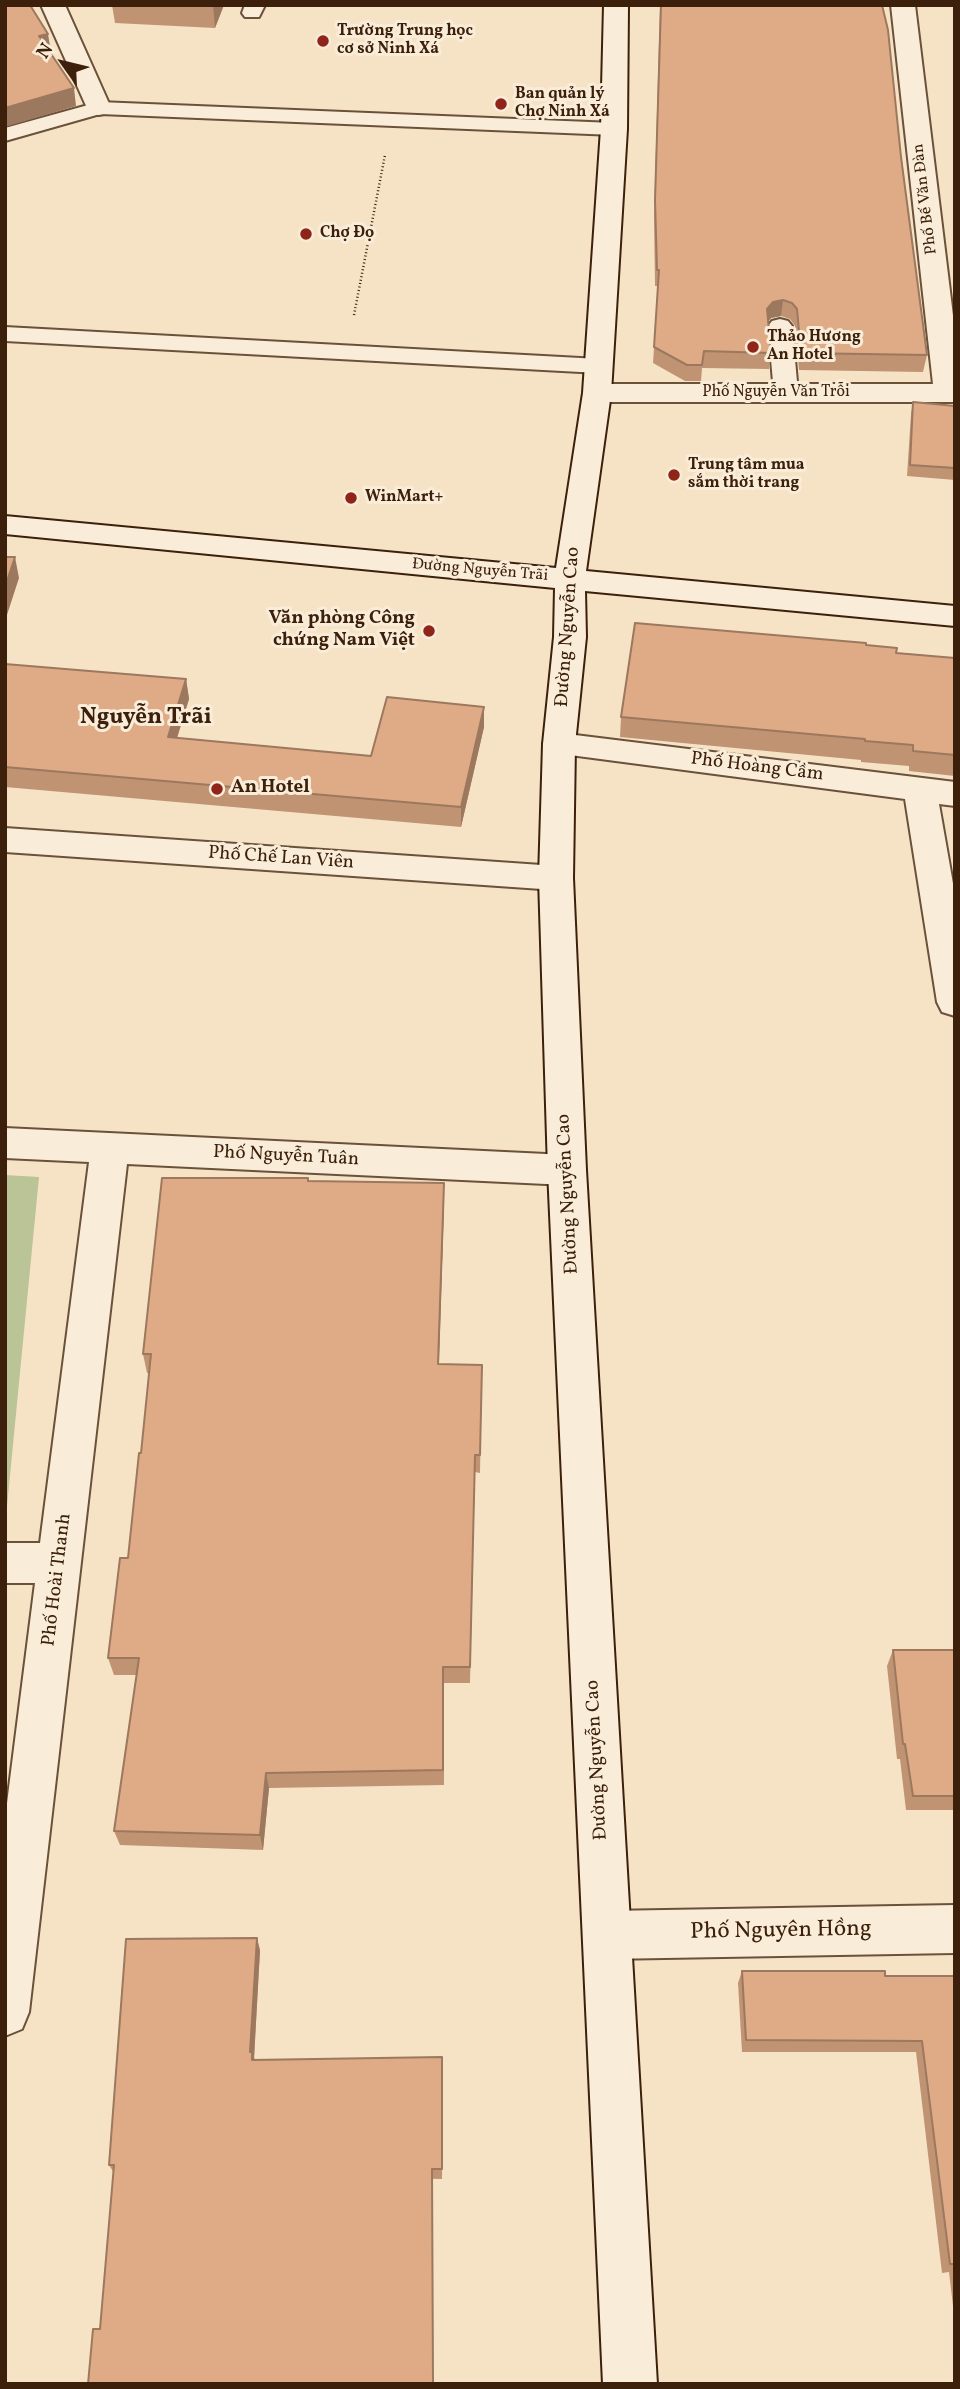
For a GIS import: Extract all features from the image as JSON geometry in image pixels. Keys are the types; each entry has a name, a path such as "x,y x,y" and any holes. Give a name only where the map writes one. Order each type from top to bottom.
{"street":[{"path":"53,5 99,108"},
{"name":"Đường Nguyễn Cao","path":"616,5 614,130 598,380 570,579 570,637 559,744 556,878 567,1170 630,2384"},
{"name":"Phố Bế Văn Đàn","path":"903,5 951,393"},
{"name":"Phố Nguyễn Văn Trỗi","path":"598,380 786,393 951,393"},
{"name":"Đường Nguyễn Trãi","path":"5,525 955,616"},
{"name":"Phố Hoàng Cầm","path":"559,744 955,794"},
{"path":"920,789 955,1002"},
{"name":"Phố Chế Lan Viên","path":"5,840 556,878"},
{"name":"Phố Nguyễn Tuân","path":"5,1143 567,1170"},
{"name":"Phố Hoài Thanh","path":"5,2012 110,1148"},
{"path":"5,1563 60,1563"},
{"name":"Phố Nguyên Hồng","path":"607,1935 955,1929"}],"lane":[{"path":"5,135 99,108 614,130"},
{"path":"780,326 786,393"},
{"path":"5,334 347,352 598,380"}],"path":[{"path":"347,352 392,120"}],"green space":[{"path":"5,1175 39,1177 5,1527"}],"building":[{"path":"5,5 30,5 48,34 39,36 74,88 5,108"},
{"path":"661,5 882,5 888,30 901,157 927,355 801,353 797,309 792,303 783,300 773,302 767,309 771,353 704,351 702,365 687,365 654,347 659,270 655,200"},
{"path":"913,402 955,406 955,468 910,465"},
{"path":"5,557 15,557 5,587"},
{"path":"635,623 866,643 897,648 896,653 955,658 955,755 913,751 913,745 865,739 621,717"},
{"path":"5,664 186,679 168,737 371,756 387,697 484,707 461,807 5,767"},
{"path":"162,1178 308,1178 308,1181 444,1183 438,1364 482,1365 480,1455 475,1455 470,1667 443,1667 443,1770 266,1773 260,1835 114,1831 139,1658 108,1658 120,1558 128,1558 141,1453 151,1354 143,1354"},
{"path":"893,1650 955,1650 955,1796 913,1796 903,1744"},
{"path":"257,1938 250,2052 252,2060 442,2057 442,2169 432,2169 433,2384 88,2384 93,2329 100,2329 114,2165 109,2165 126,1939"},
{"path":"742,1971 885,1971 885,1976 955,1976 955,2264 950,2264 922,2041 746,2040"}],"place":[{"name":"Trường Trung học cơ sở Ninh Xá","path":"323,41"},
{"name":"Ban quản lý Chợ Ninh Xá","path":"501,104"},
{"name":"Chợ Đọ","path":"306,234"},
{"name":"Thảo Hương An Hotel","path":"753,347"},
{"name":"Trung tâm mua sắm thời trang","path":"674,475"},
{"name":"WinMart+","path":"351,498"},
{"name":"Văn phòng Công chứng Nam Việt","path":"429,631"},
{"name":"An Hotel","path":"217,789"}],"district":[{"name":"Nguyễn Trãi","path":"146,719"}]}
